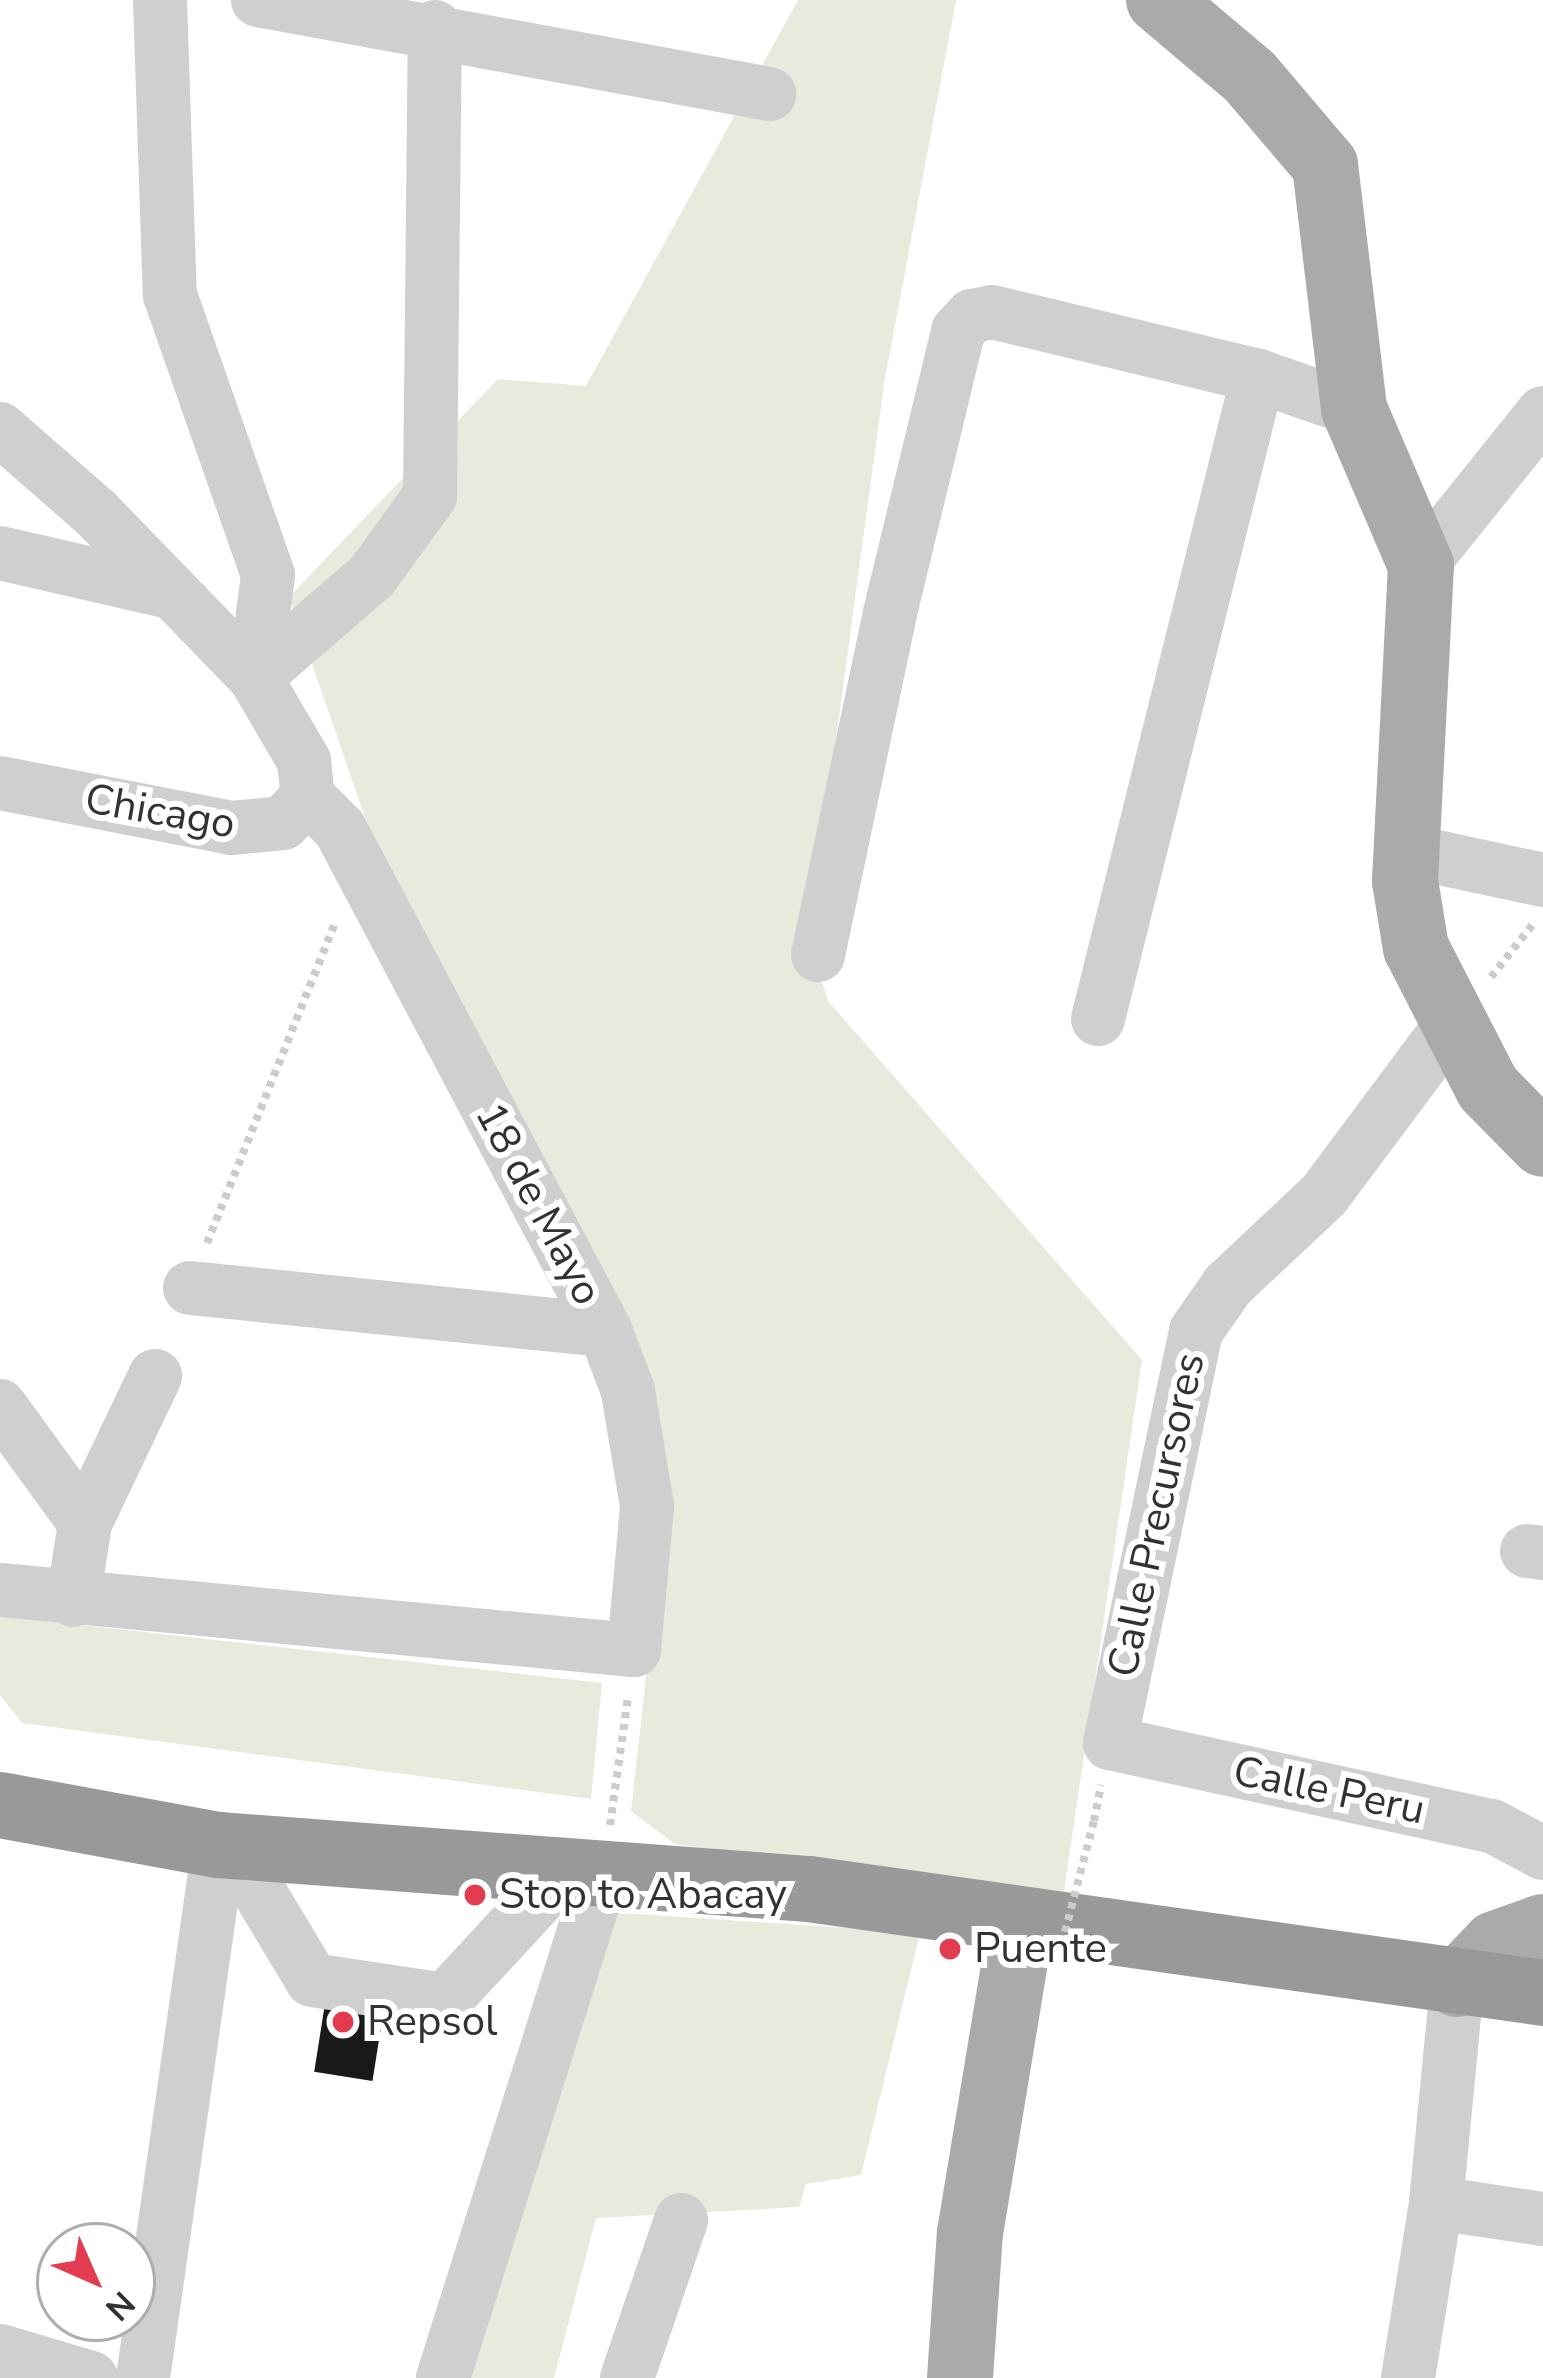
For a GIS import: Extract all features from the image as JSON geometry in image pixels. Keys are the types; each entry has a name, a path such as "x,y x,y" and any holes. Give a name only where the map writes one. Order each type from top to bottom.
{"highway":[{"path":"0,1804 225,1845 587,1867 809,1889 1040,1940 1132,1936 1543,1993"}],"main road":[{"path":"1159,0 1250,77 1325,165 1354,409 1421,565 1408,851 1416,948 1450,1026 1487,1088 1543,1144"},
{"path":"1456,1984 1495,1944 1543,1927"},
{"path":"960,2378 970,2234 1040,1940"}],"street":[{"path":"160,0 170,295 268,575 255,676"},
{"path":"258,0 435,28 770,94"},
{"path":"255,676 372,576 430,496 435,28"},
{"path":"818,955 958,331 992,312 1258,376 1354,409"},
{"path":"1098,1018 1258,376"},
{"path":"1421,565 1543,413"},
{"path":"0,429 255,676 304,761 308,797"},
{"path":"0,553 170,592"},
{"name":"Chicago","path":"0,782 231,828 283,823 308,797"},
{"name":"18 de Mayo","path":"308,797 340,829 605,1330 628,1391 647,1506 634,1650"},
{"path":"1408,851 1543,880"},
{"name":"Calle Precursores","path":"1110,1742 1196,1331 1228,1285 1324,1195 1450,1026"},
{"path":"190,1288 605,1330"},
{"path":"73,1600 85,1523 155,1376"},
{"path":"0,1406 85,1523"},
{"path":"0,1590 634,1650"},
{"name":"Calle Peru","path":"1110,1742 1492,1826 1543,1852"},
{"path":"225,1845 312,1980 445,2000 587,1867"},
{"path":"143,2378 225,1845"},
{"path":"442,2378 587,1867"},
{"path":"1408,2378 1436,2203 1456,1984"},
{"path":"1436,2203 1543,2218"},
{"path":"627,2378 681,2220"},
{"path":"0,2351 91,2378"}],"path":[{"path":"190,1288 359,866"},
{"path":"1450,1026 1543,913"},
{"path":"587,1867 634,1650"},
{"path":"1040,1940 1094,1821"}],"shaded area":[{"path":"798,0 956,0 884,384 809,939 828,1001 1142,1360 1063,1898 675,1844 631,1811 667,1491 368,826 289,597 498,379 586,386"},
{"path":"0,1616 602,1683 591,1799 22,1723 0,1695"},
{"path":"609,1912 920,1933 861,2175 806,2184 799,2207 596,2218 554,2378 471,2378"}],"building":[{"path":"330,1972 388,1981 372,2081 314,2072"}],"place":[{"name":"Stop to Abacay","path":"475,1895"},
{"name":"Puente","path":"950,1949"},
{"name":"Repsol","path":"343,2022"}]}
